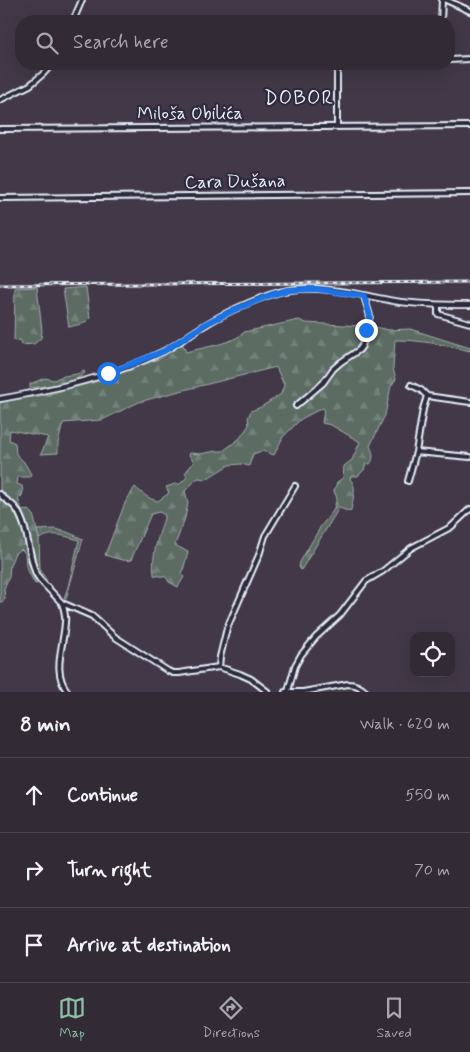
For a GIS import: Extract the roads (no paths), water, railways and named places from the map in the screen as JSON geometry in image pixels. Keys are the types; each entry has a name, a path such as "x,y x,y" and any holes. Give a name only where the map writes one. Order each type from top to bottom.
{"main road":[{"path":"0,399 47,390 136,363 164,351 218,317 288,290 316,289 420,304 470,305"}],"street":[{"path":"76,15 82,0"},
{"path":"441,15 442,0"},
{"path":"446,0 470,11"},
{"path":"455,60 470,59"},
{"path":"0,100 30,85 47,70"},
{"path":"337,127 338,70"},
{"name":"Miloša Obilića","path":"0,129 470,126"},
{"name":"Cara Dušana","path":"0,198 470,193"},
{"path":"296,406 323,383 333,369 362,346 370,316 364,296"},
{"path":"438,305 438,314 470,323"},
{"path":"411,385 417,387 427,396 470,402"},
{"path":"408,481 427,396"},
{"path":"416,452 470,457"},
{"path":"219,668 227,628 259,555 265,536 295,486"},
{"path":"0,494 17,509 26,530 36,574 62,603 92,616 115,637 168,671 179,673 219,668 251,679 268,692"},
{"path":"366,692 354,684 348,684 303,692 287,692 295,666 301,655 316,637 340,615 366,581 384,571 411,548 451,527 470,509"},
{"path":"62,603 66,622 60,652 59,672 60,679 68,692"}],"railway":[{"path":"0,285 470,282"}],"district":[{"name":"DOBOR","path":"299,98"}]}
